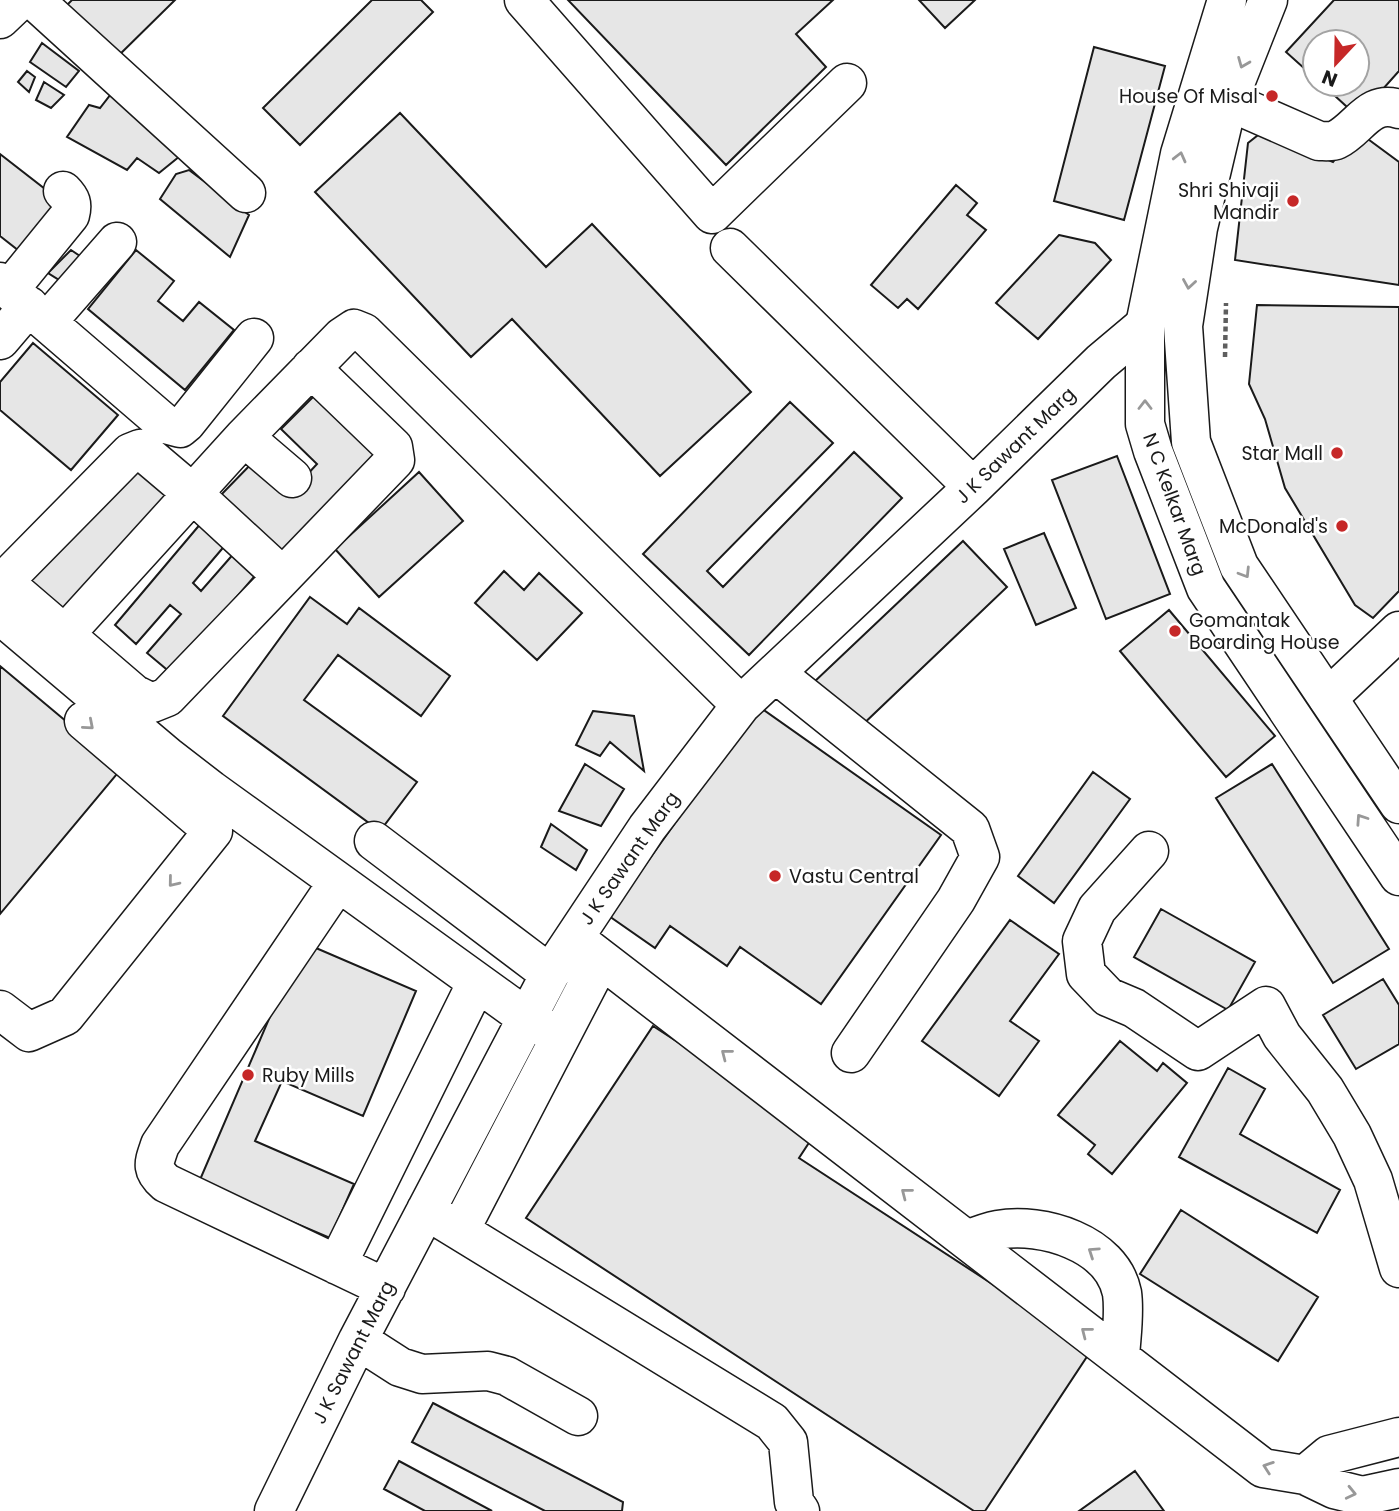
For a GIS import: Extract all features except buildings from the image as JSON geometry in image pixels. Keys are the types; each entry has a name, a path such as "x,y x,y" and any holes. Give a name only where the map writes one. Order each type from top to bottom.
{"street":[{"path":"0,19 20,0"},
{"path":"34,0 246,192"},
{"path":"524,0 712,214 847,83"},
{"name":"N C Kelkar Marg","path":"1227,0 1180,155 1145,325 1145,424 1153,452 1206,587 1399,876"},
{"name":"N C Kelkar Marg","path":"1268,0 1228,101 1198,228 1183,326 1191,442 1239,566 1399,804"},
{"path":"1228,101 1319,141 1335,140 1376,108 1388,106 1399,109"},
{"path":"0,340 70,215 71,200 63,191"},
{"path":"21,300 117,242"},
{"path":"730,248 973,487"},
{"path":"21,300 172,428 180,428 186,423 254,338"},
{"name":"J K Sawant Marg","path":"275,1511 358,1340 550,974 588,948 647,828 741,705 973,487 1101,362 1145,325"},
{"path":"65,634 244,436 354,328 364,332 741,705"},
{"path":"282,576 140,449 135,450 12,573 9,581 14,591 134,694 152,703 167,697 394,460 393,447 312,368"},
{"path":"244,436 292,478"},
{"path":"0,615 167,756 527,1018 561,1036"},
{"path":"1328,698 1399,631"},
{"path":"0,649 213,831 65,1016 29,1032 0,1010"},
{"path":"775,673 970,829 980,857 956,900 851,1054"},
{"path":"374,841 550,974"},
{"path":"1149,851 1097,909 1082,941 1086,974 1108,997 1134,1008 1198,1051 1266,1006 1282,1035 1325,1090 1352,1136 1373,1180 1399,1268"},
{"path":"338,882 160,1145 154,1162 156,1174 166,1183 386,1288"},
{"path":"460,1230 561,1036 588,948 1263,1468 1305,1475 1334,1489 1362,1496 1399,1488"},
{"path":"337,1265 477,982"},
{"path":"500,1069 534,1088"},
{"path":"413,1111 465,1137"},
{"path":"426,1210 772,1422 788,1442 794,1502 800,1511"},
{"path":"967,1240 996,1230 1044,1230 1098,1253 1112,1269 1121,1291 1123,1316 1120,1358"},
{"path":"358,1340 400,1367 422,1374 488,1371 507,1376 578,1416"},
{"path":"1305,1475 1329,1455 1399,1437"}],"path":[{"path":"1224,369 1226,302"}],"place":[{"name":"House Of Misal","path":"1272,96"},
{"name":"Shri Shivaji Mandir","path":"1293,201"},
{"name":"Star Mall","path":"1337,453"},
{"name":"McDonald's","path":"1342,526"},
{"name":"Gomantak Boarding House","path":"1175,631"},
{"name":"Vastu Central","path":"775,876"},
{"name":"Ruby Mills","path":"248,1075"}]}
